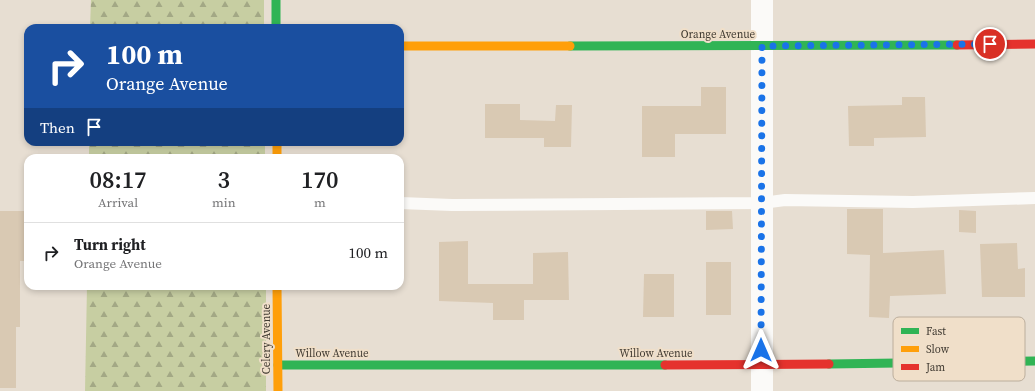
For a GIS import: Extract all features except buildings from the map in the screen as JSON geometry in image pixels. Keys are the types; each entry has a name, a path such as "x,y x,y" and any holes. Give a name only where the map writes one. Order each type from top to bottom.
{"street":[{"path":"276,0 276,24"},
{"path":"762,0 762,391"},
{"name":"Orange Avenue","path":"404,46 1035,44"},
{"name":"Celery Avenue","path":"277,290 278,391"},
{"name":"Willow Avenue","path":"1025,361 1035,361"},
{"name":"Willow Avenue","path":"278,365 761,365 893,363"}],"lane":[{"path":"404,203 460,205 762,203 785,200 913,202 1035,198"}],"green space":[{"path":"91,0 264,0 264,24 90,24"},
{"path":"89,146 265,146 265,154 89,154"},
{"path":"87,290 266,290 266,391 85,391"}],"traffic: fast":[{"path":"276,0 276,24"},
{"path":"570,46 957,45"},
{"path":"1025,361 1035,361"},
{"path":"829,364 893,363"},
{"path":"278,365 665,365"}],"traffic: slow":[{"path":"404,46 570,46"},
{"path":"277,146 277,154"},
{"path":"277,290 278,391"}],"traffic: jam":[{"path":"957,45 1035,44"},
{"path":"665,365 829,364"}],"route":[{"path":"761,350 762,46 990,44"}]}
